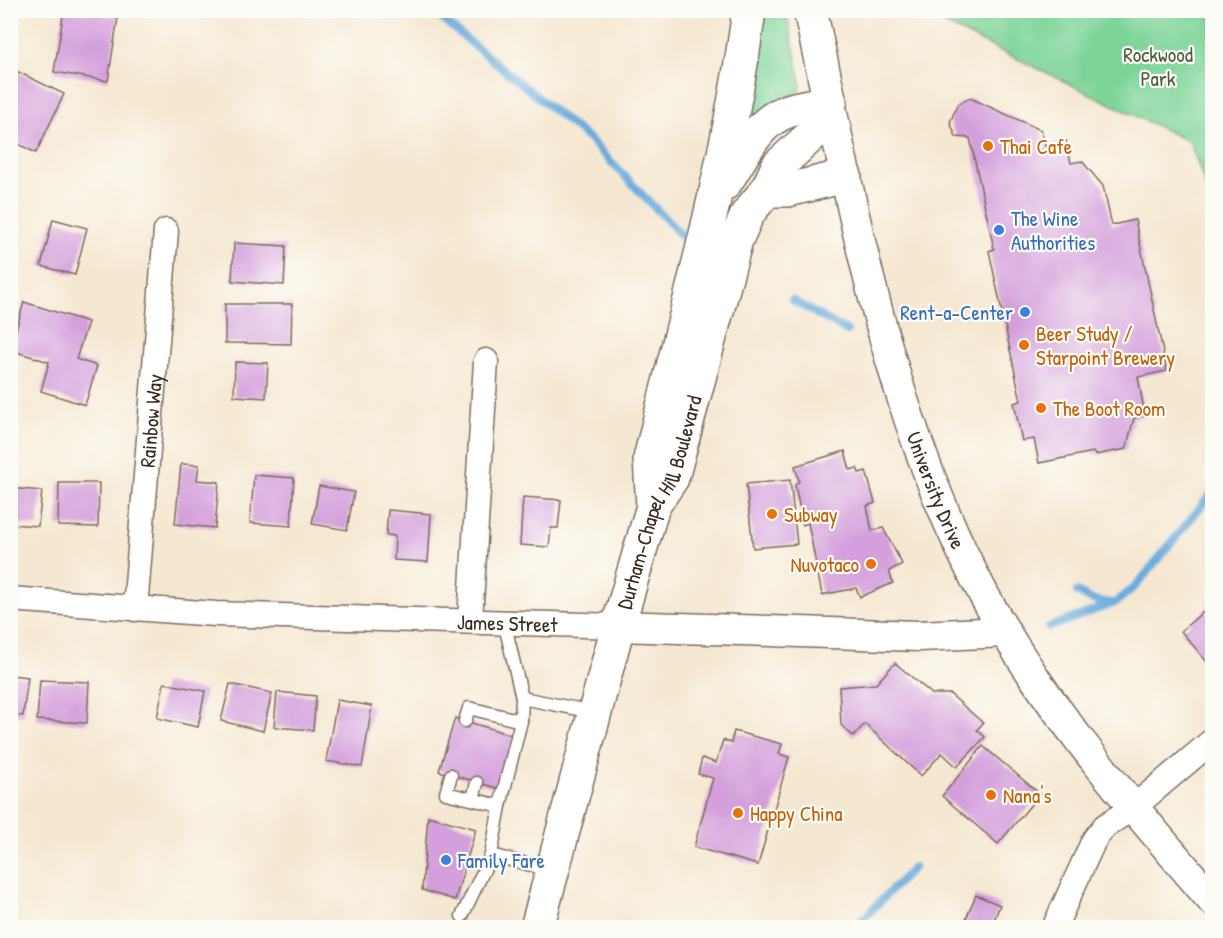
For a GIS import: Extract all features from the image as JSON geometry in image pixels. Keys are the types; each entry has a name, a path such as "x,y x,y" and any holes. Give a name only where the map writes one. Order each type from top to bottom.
{"main road":[{"path":"653,507 650,459 713,199 735,97 749,10"},
{"name":"University Drive","path":"810,10 830,104"},
{"path":"713,199 737,167 758,133 770,121 786,111 804,106 830,104"},
{"name":"Durham-Chapel Hill Boulevard","path":"537,927 618,626 653,507 672,478 736,240 748,213 767,190 778,166 815,132 830,104"},
{"path":"767,190 788,190 845,176"}],"street":[{"name":"University Drive","path":"830,104 879,318 912,429 944,512 984,595 1005,632 1056,709 1212,900"},
{"name":"Rainbow Way","path":"135,609 166,231"},
{"path":"470,620 486,362"},
{"name":"James Street","path":"10,599 216,614 504,621 919,636 1005,632"},
{"path":"1054,927 1094,840 1105,826 1134,807 1212,741"}],"lane":[{"path":"462,916 491,855 500,806 521,721 522,698 504,621"},
{"path":"522,698 595,712"},
{"path":"465,721 469,708 521,721"},
{"path":"491,728 494,715"},
{"path":"451,775 446,793 500,806"},
{"path":"473,799 477,783"},
{"path":"491,855 553,870"}],"green space":[{"path":"759,11 786,11 801,82 800,90 738,126"},
{"name":"Rockwood Park","path":"918,11 1212,11 1212,203 1190,142"}],"building":[{"path":"64,10 80,10 118,17 108,81 54,72"},
{"path":"12,69 64,94 36,153 10,140 10,73"},
{"path":"970,98 1041,130 1045,146 1066,141 1071,163 1082,161 1103,186 1112,225 1135,220 1167,371 1138,377 1145,416 1134,418 1126,449 1095,455 1093,452 1039,463 1034,439 1022,441 1014,403 1021,401 989,251 994,249 970,138 956,137 950,122 958,104"},
{"path":"53,219 87,228 75,275 41,266"},
{"path":"234,243 286,246 284,285 232,281"},
{"path":"24,302 88,322 76,359 97,366 85,405 41,391 49,362 10,350"},
{"path":"225,304 292,304 291,344 225,343"},
{"path":"235,362 268,363 266,398 234,396"},
{"path":"845,451 850,470 857,468 859,473 866,471 875,503 867,506 872,531 883,528 902,564 889,571 893,583 860,597 856,588 822,595 808,523 803,525 795,485 799,481 795,466"},
{"path":"181,464 199,465 197,480 219,482 215,528 175,524"},
{"path":"254,475 294,478 291,526 250,523"},
{"name":"Subway","path":"790,480 797,544 753,548 746,484"},
{"path":"59,483 99,483 98,527 58,526"},
{"path":"319,486 354,492 347,530 312,524"},
{"path":"10,488 42,491 38,526 10,524"},
{"path":"523,497 561,500 558,528 551,528 549,547 520,545"},
{"path":"388,510 431,514 428,562 394,560 395,536 386,535"},
{"path":"1212,604 1212,668 1181,631"},
{"path":"895,663 932,694 950,694 983,723 977,730 985,737 957,767 942,753 921,776 865,724 853,736 841,725 839,687 876,684"},
{"path":"10,675 28,677 23,716 10,715"},
{"path":"40,680 89,682 87,723 37,720"},
{"path":"164,683 205,691 198,727 157,718"},
{"path":"230,684 272,693 263,731 221,721"},
{"path":"277,692 316,696 313,730 274,727"},
{"path":"337,700 372,706 362,767 326,761"},
{"path":"455,718 515,736 500,789 439,771"},
{"name":"Happy China","path":"734,731 782,744 779,754 789,757 758,865 694,847 713,778 698,774 702,758 716,763 723,740 731,743"},
{"name":"Nana's","path":"983,746 1040,794 998,844 942,796"},
{"name":"Family Fare","path":"428,816 476,829 455,900 422,890"},
{"path":"976,895 1000,905 991,928 962,928"}],"waterway":[{"path":"431,10 590,140 686,240"},
{"path":"792,300 847,331"},
{"path":"1049,627 1115,603 1136,586 1212,493"},
{"path":"1077,592 1092,600 1111,603"},
{"path":"854,928 914,867"}],"place":[{"name":"Thai Cafe","path":"988,146"},
{"name":"The Wine Authorities","path":"999,230"},
{"name":"Rent-a-Center","path":"1025,312"},
{"name":"Beer Study / Starpoint Brewery","path":"1024,345"},
{"name":"The Boot Room","path":"1041,408"},
{"name":"Subway","path":"772,514"},
{"name":"Nuvotaco","path":"871,564"},
{"name":"Nana's","path":"991,795"},
{"name":"Happy China","path":"738,813"},
{"name":"Family Fare","path":"446,860"}]}
